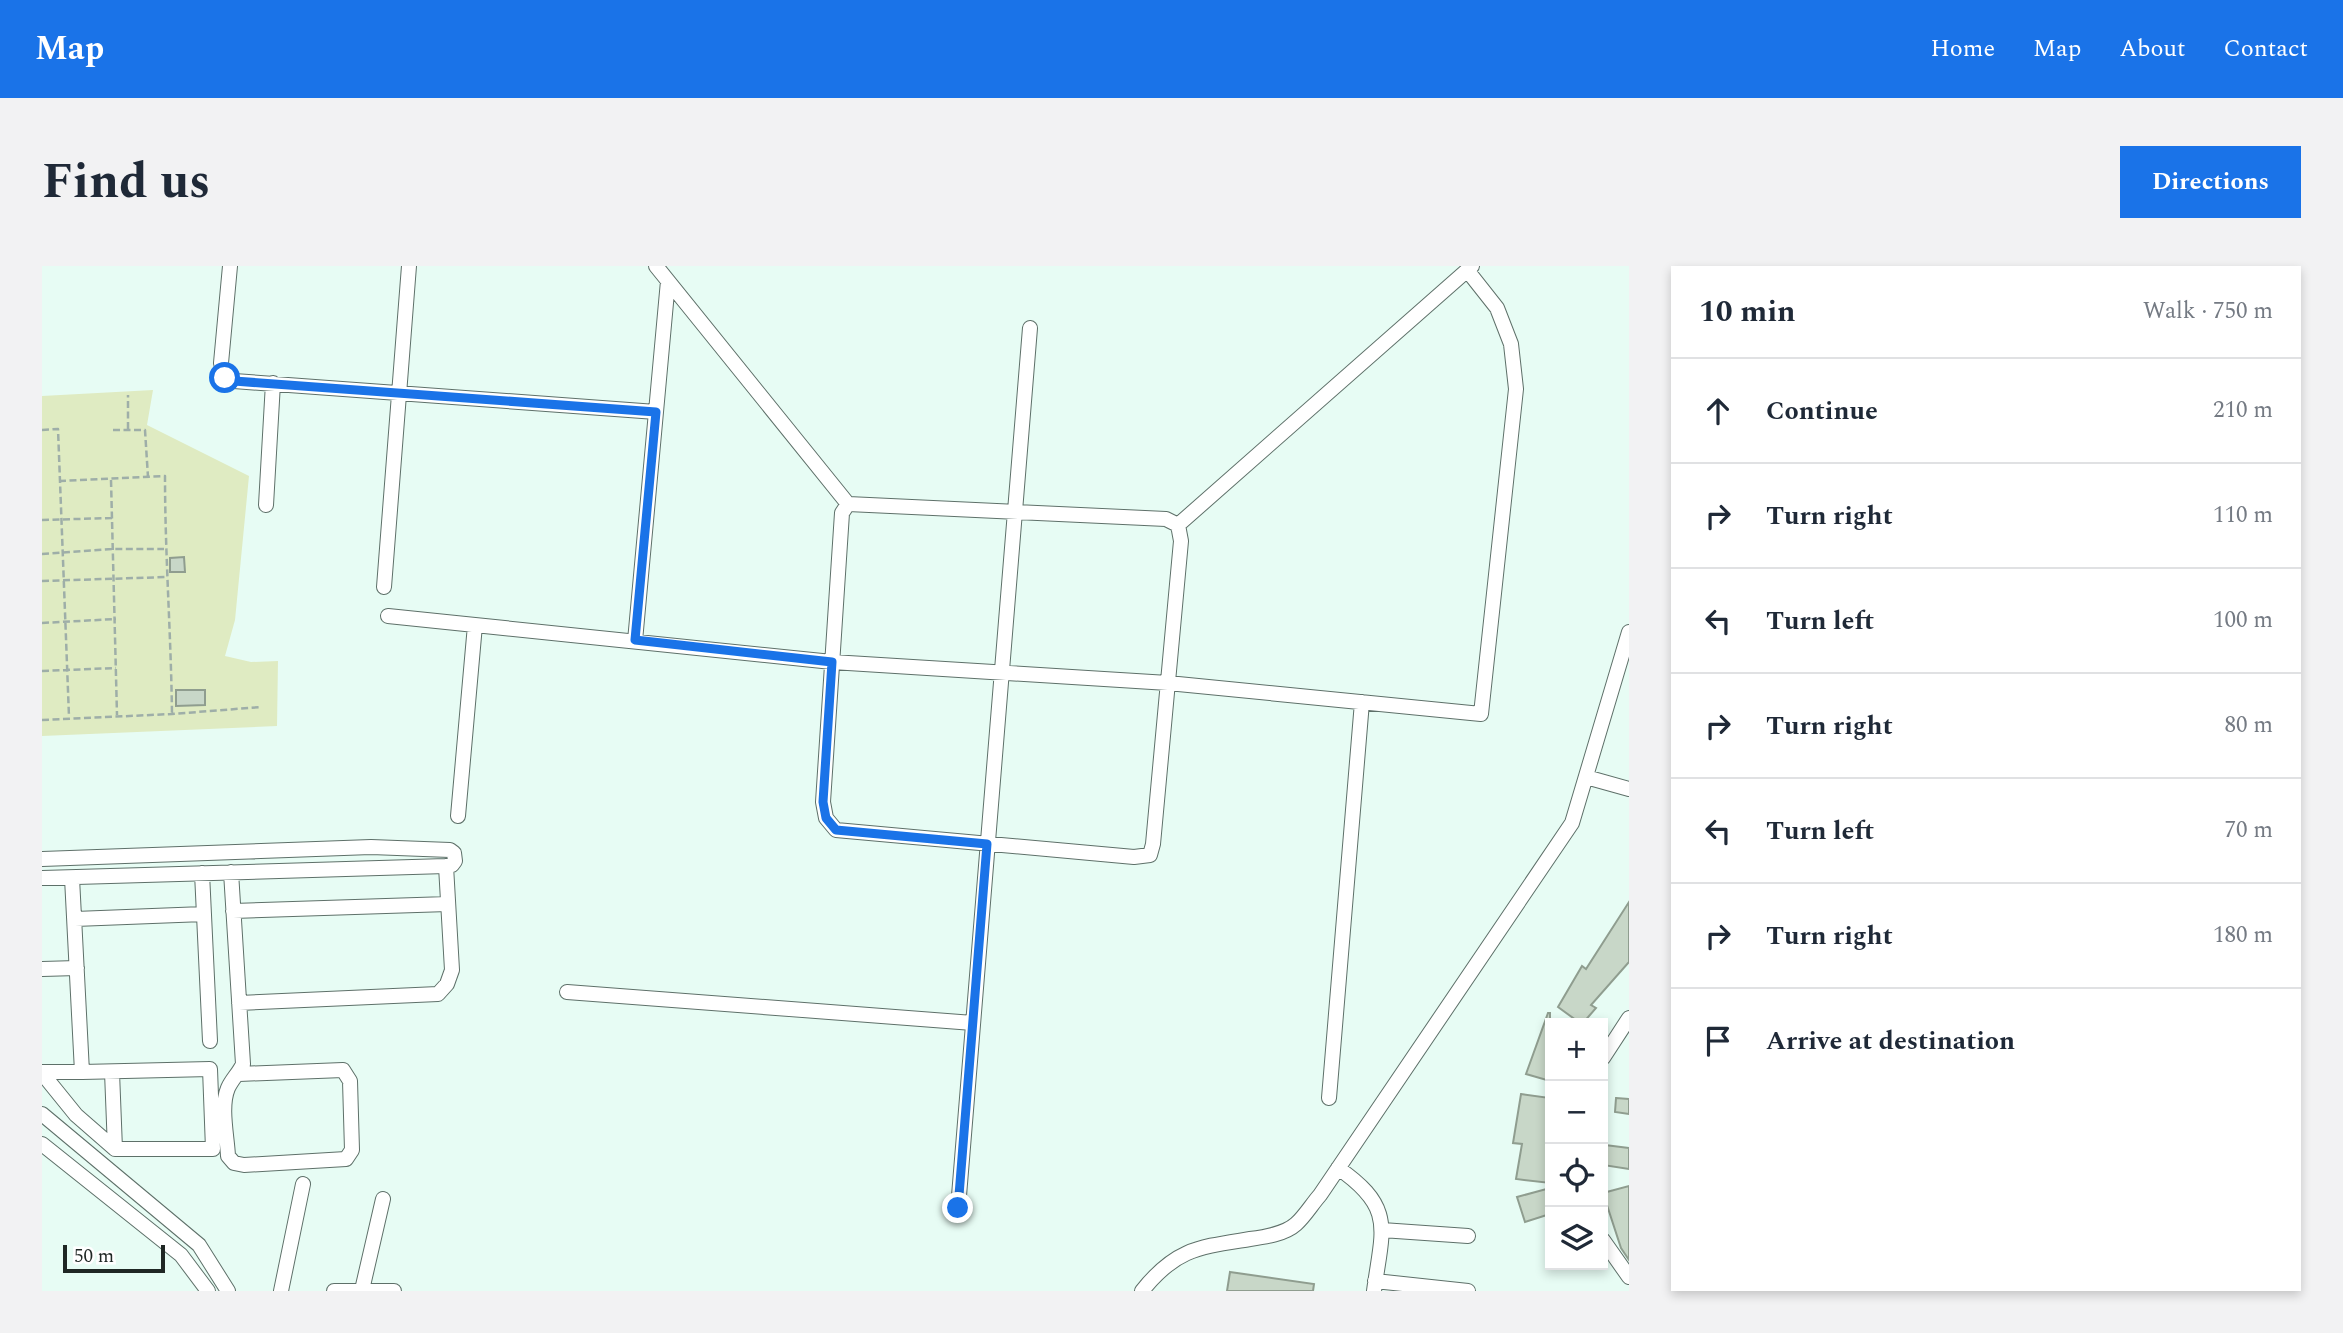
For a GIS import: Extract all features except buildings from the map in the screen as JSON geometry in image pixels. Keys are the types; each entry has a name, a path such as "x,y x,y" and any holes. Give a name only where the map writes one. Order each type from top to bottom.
{"street":[{"path":"230,266 221,363 225,378 234,381 656,412"},
{"path":"384,587 410,266"},
{"path":"656,266 848,504 1166,519 1178,525"},
{"path":"388,616 832,662 1168,683 1481,714 1516,389 1511,344 1497,308 1469,268 1178,525"},
{"path":"635,640 668,281"},
{"path":"958,1208 1030,328"},
{"path":"266,505 273,383"},
{"path":"848,504 842,513 823,802 826,818 836,830 1134,857 1150,855 1153,844 1181,541 1178,525"},
{"path":"458,816 475,625"},
{"path":"1142,1291 1156,1273 1181,1254 1213,1245 1268,1236 1295,1225 1338,1168 1573,823 1629,632"},
{"path":"1329,1098 1362,702"},
{"path":"1586,777 1629,789"},
{"path":"42,859 371,847 450,850 454,853 455,861 446,866 42,878"},
{"path":"219,852 233,911 243,1064 239,1074 229,1084 225,1098 228,1156 234,1163 244,1165 346,1159 352,1150 349,1081 343,1070 239,1074"},
{"path":"239,1003 438,994 447,984 452,970 446,866"},
{"path":"202,873 210,1041"},
{"path":"72,878 82,1072"},
{"path":"233,911 448,904"},
{"path":"75,919 204,914"},
{"path":"42,969 77,968"},
{"path":"567,992 973,1023"},
{"path":"1608,1050 1629,1018"},
{"path":"210,1069 213,1149 115,1149 76,1115 42,1073 210,1069"},
{"path":"112,1072 115,1149"},
{"path":"42,1114 199,1245 228,1291"},
{"path":"42,1144 181,1255 208,1291"},
{"path":"1338,1168 1373,1199 1381,1215 1382,1230 1375,1286 1468,1291"},
{"path":"281,1291 303,1184"},
{"path":"362,1290 383,1199"},
{"path":"1382,1230 1468,1236"},
{"path":"1608,1247 1629,1277"},
{"path":"334,1291 394,1291"}],"path":[{"path":"128,395 128,429"},
{"path":"42,430 58,429 69,717"},
{"path":"113,430 145,430 148,477"},
{"path":"59,481 165,476 165,550 172,714"},
{"path":"111,479 117,715"},
{"path":"42,520 112,518"},
{"path":"42,554 113,549 165,550"},
{"path":"42,581 168,577"},
{"path":"42,623 116,619"},
{"path":"42,671 117,668"},
{"path":"42,720 261,707"}],"green space":[{"path":"153,390 147,425 249,476 235,620 225,656 251,662 278,661 277,726 42,736 42,396"}],"route":[{"path":"225,378 234,381 656,412 635,640 832,662 823,802 826,818 836,830 987,844 958,1208"}]}
